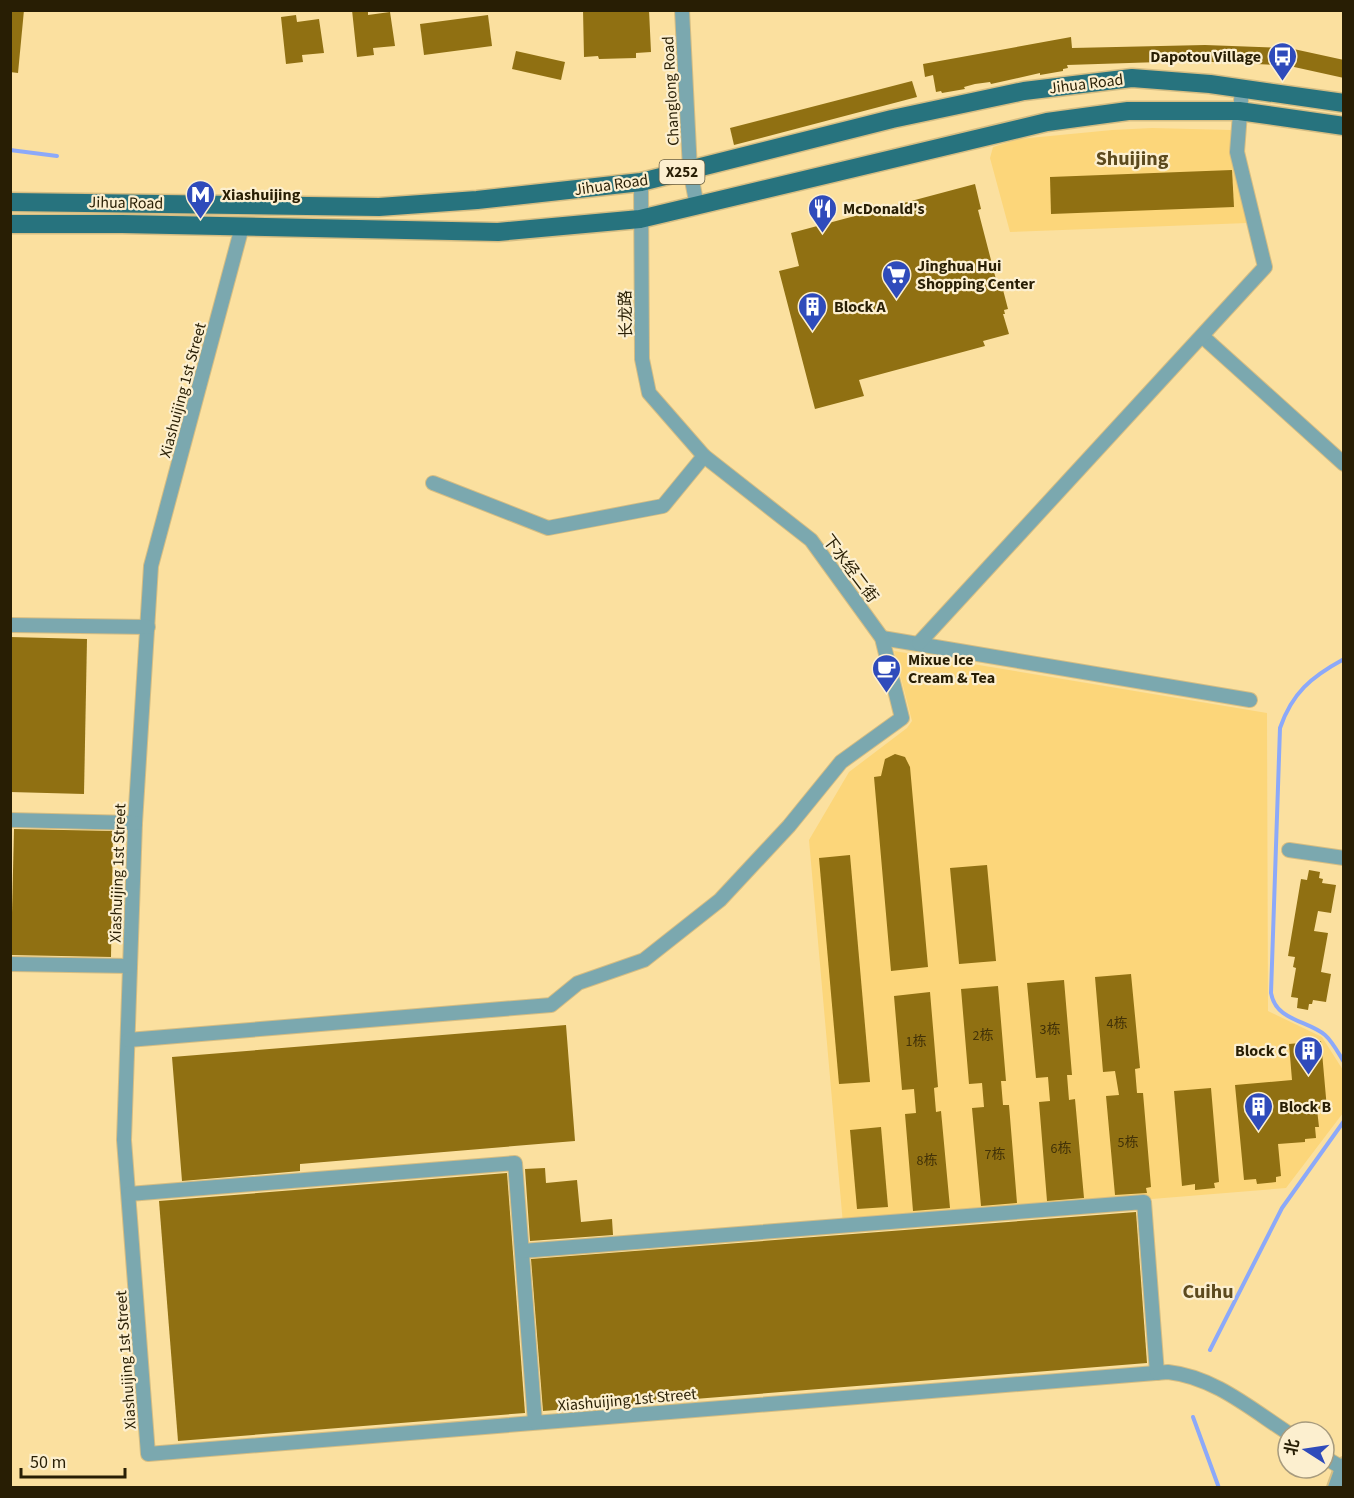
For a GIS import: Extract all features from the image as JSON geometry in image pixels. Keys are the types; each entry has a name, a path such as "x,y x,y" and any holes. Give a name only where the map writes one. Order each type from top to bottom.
{"main road":[{"name":"Jihua Road","path":"10,202 379,207 477,200 640,182 892,120 1024,91 1132,78 1242,88 1344,103"},
{"name":"Jihua Road","path":"10,224 242,226 498,232 640,219 1047,122 1128,111 1239,111 1344,126"}],"street":[{"name":"Changlong Road","path":"682,10 690,170 697,206"},
{"path":"919,644 1265,267 1237,152 1242,88"},
{"name":"长龙路","path":"640,182 642,359 649,393 683,432"},
{"name":"Xiashuijing 1st Street","path":"242,226 152,567 135,823 124,1140 148,1454 1157,1373 1180,1373 1202,1379 1276,1425"},
{"path":"1202,336 1344,464"},
{"name":"下水经二街","path":"128,1041 551,1005 578,983 644,960 720,900 789,826 841,762 902,718 882,638 811,540 704,456 683,432"},
{"path":"433,483 548,528 663,506 704,456"},
{"path":"10,625 148,627"},
{"path":"882,638 1250,700"},
{"path":"10,820 135,823"},
{"path":"1289,850 1344,858"},
{"path":"10,964 130,966"},
{"path":"129,1194 515,1163 535,1422"},
{"path":"522,1251 1144,1202 1157,1373"},
{"path":"1336,1488 1343,1468"}],"shaded area":[{"path":"1152,128 1232,130 1231,153 1248,223 1010,232 990,158 993,147 1019,139"},
{"path":"894,651 1267,713 1268,1011 1322,1037 1343,1070 1343,1113 1286,1188 843,1224 809,840 849,772 907,728 912,721"}],"building":[{"path":"10,10 24,10 18,73 10,72"},
{"path":"352,10 368,10 368,15 390,12 395,46 373,48 374,55 357,57"},
{"path":"583,10 649,10 651,52 636,53 636,58 584,57"},
{"path":"296,15 297,22 319,19 324,53 302,55 303,62 286,64 281,17"},
{"path":"488,15 492,46 424,55 420,24"},
{"path":"1071,37 1072,48 1205,45 1289,48 1344,60 1344,78 1276,63 1276,65 1191,61 1067,65 1068,68 1063,71 1040,75 1040,73 991,84 990,82 975,84 964,87 965,89 942,93 941,91 936,92 933,75 925,77 923,64"},
{"path":"516,51 565,62 561,80 512,69"},
{"path":"912,81 917,97 734,145 730,128"},
{"path":"1232,170 1234,207 1051,214 1050,177"},
{"name":"Jinghua Hui Shopping Center","path":"975,184 981,209 978,210 998,287 1002,286 1008,309 1004,310 1005,314 1003,314 1009,334 983,341 985,346 859,380 864,396 815,409 779,271 799,266 791,233"},
{"path":"10,637 87,639 84,794 10,792"},
{"path":"895,754 905,757 910,767 928,967 891,971 874,777 881,776 885,759"},
{"path":"14,829 113,831 111,957 11,955"},
{"path":"850,855 870,1082 839,1084 819,858"},
{"path":"987,865 996,961 959,964 950,868"},
{"path":"1309,870 1320,872 1319,878 1323,879 1322,883 1336,885 1331,913 1318,911 1314,931 1328,933 1321,972 1331,974 1326,1002 1313,1000 1308,1010 1297,1008 1298,998 1291,997 1296,968 1293,967 1295,957 1288,956 1301,879 1307,880"},
{"path":"1131,974 1140,1068 1135,1069 1137,1093 1143,1093 1151,1187 1146,1188 1147,1193 1115,1195 1106,1096 1119,1095 1115,1071 1103,1072 1095,977"},
{"path":"1064,980 1072,1075 1067,1075 1069,1100 1075,1099 1084,1198 1047,1201 1039,1102 1050,1101 1048,1077 1036,1078 1027,983"},
{"path":"998,986 1006,1081 1001,1081 1003,1105 1009,1105 1017,1203 981,1206 972,1108 984,1107 982,1083 969,1084 961,989"},
{"path":"930,992 938,1087 934,1088 936,1112 941,1111 950,1208 913,1211 905,1114 916,1113 914,1089 902,1090 894,996"},
{"path":"566,1025 575,1141 300,1164 300,1171 182,1181 172,1057"},
{"path":"1321,1041 1327,1109 1317,1109 1319,1127 1315,1127 1316,1138 1305,1139 1305,1142 1278,1144 1281,1176 1276,1177 1276,1182 1257,1184 1256,1179 1244,1180 1235,1085 1292,1080 1289,1044"},
{"path":"1211,1088 1219,1182 1214,1183 1215,1188 1195,1190 1195,1184 1182,1186 1174,1091"},
{"path":"881,1127 888,1207 857,1209 850,1130"},
{"path":"545,1168 546,1183 577,1180 581,1222 612,1219 613,1235 530,1241 525,1169"},
{"path":"507,1173 525,1413 178,1441 159,1201"},
{"path":"1136,1212 1147,1363 543,1411 531,1259"}],"waterway":[{"path":"10,150 57,156"},
{"path":"1344,659 1322,672 1304,687 1290,705 1280,728 1271,993 1274,1002 1286,1015 1325,1035 1344,1062"},
{"path":"1210,1350 1282,1208 1344,1121"},
{"path":"1193,1417 1219,1488"}],"place":[{"name":"Dapotou Village","path":"1282,82"},
{"name":"Xiashuijing","path":"201,220"},
{"name":"McDonald's","path":"822,234"},
{"name":"Jinghua Hui Shopping Center","path":"896,300"},
{"name":"Block A","path":"813,332"},
{"name":"Mixue Ice Cream & Tea","path":"887,694"},
{"name":"Block C","path":"1308,1076"},
{"name":"Block B","path":"1258,1132"}],"district":[{"name":"Shuijing","path":"1132,158"},
{"name":"Cuihu","path":"1208,1291"}]}
